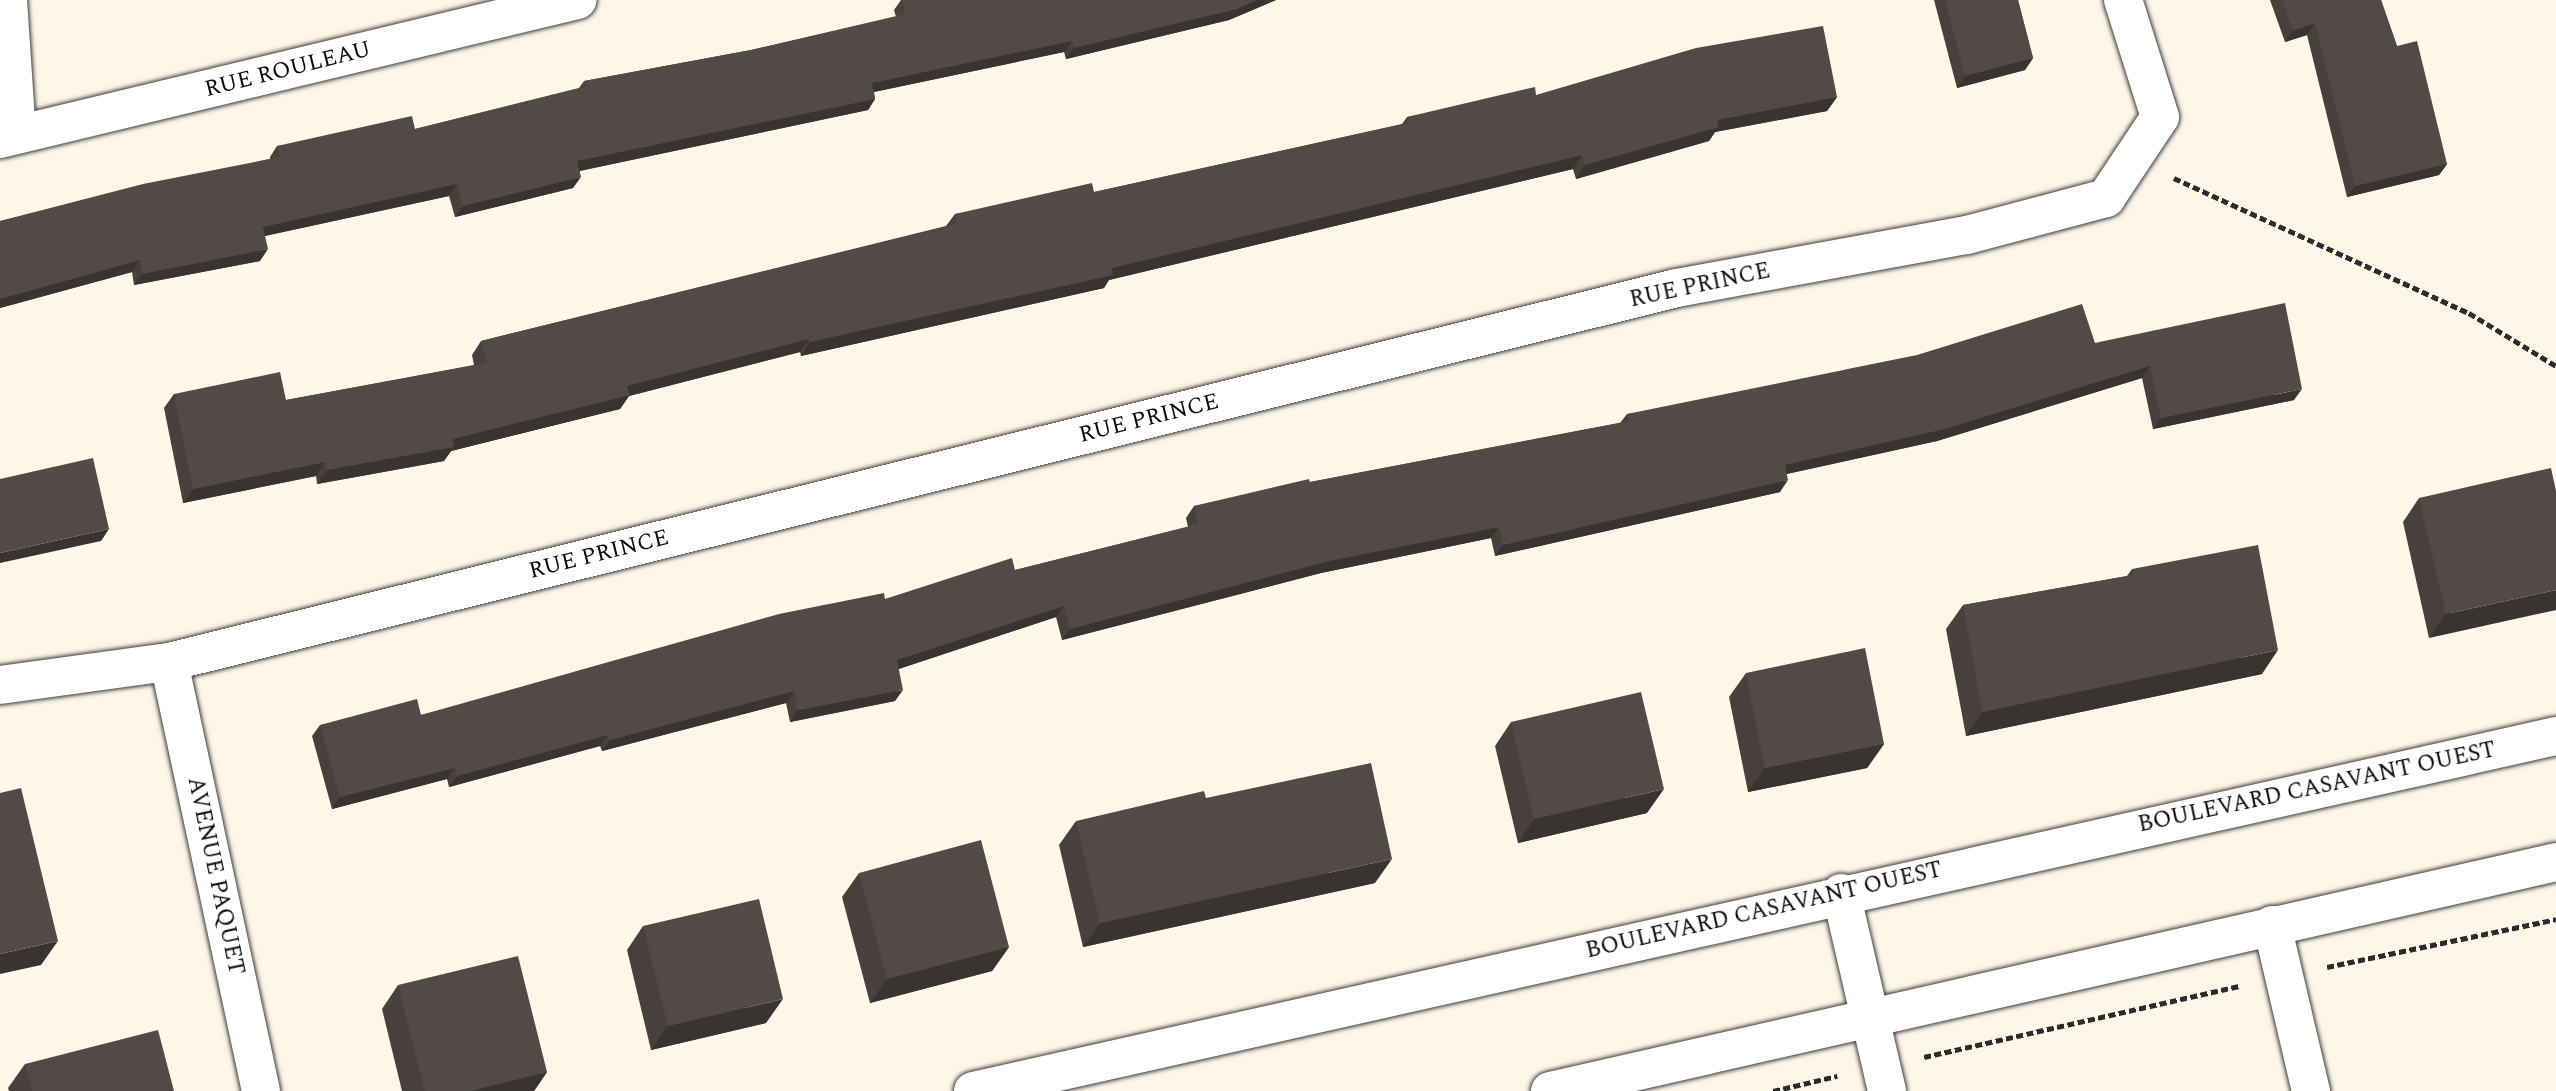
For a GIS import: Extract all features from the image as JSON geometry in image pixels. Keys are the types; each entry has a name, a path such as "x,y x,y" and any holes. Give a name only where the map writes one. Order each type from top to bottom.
{"street":[{"path":"8,0 8,137"},
{"name":"RUE ROULEAU","path":"8,137 577,0"},
{"name":"RUE PRINCE","path":"0,685 170,662 1677,288 1967,235 2106,198 2161,117 2126,11"},
{"name":"AVENUE PAQUET","path":"170,662 261,1091"},
{"name":"BOULEVARD CASAVANT OUEST","path":"973,1091 1841,893 2556,736"},
{"path":"1550,1091 1872,1015 2556,862"},
{"path":"1841,893 1885,1078"},
{"path":"2272,925 2311,1091"}],"path":[{"path":"2132,159 2469,313 2556,366"},
{"path":"1773,1091 1885,1078 2284,976 2556,919"}],"building":[{"path":"902,0 1257,0 1237,9 1074,48 1072,41 872,83 875,99 577,161 581,177 463,206 457,184 263,227 268,249 142,274 140,260 0,299 0,221 143,184 280,157 277,146 412,116 415,129 585,87 584,81 751,50 905,14"},
{"path":"1945,0 2018,0 2033,58 1965,76"},
{"path":"2282,0 2381,0 2397,46 2417,41 2447,164 2355,186 2315,23 2293,31"},
{"path":"1823,26 1837,97 1717,120 1719,127 1585,165 1582,155 1112,268 1113,275 810,342 809,339 627,386 630,395 453,439 454,447 327,470 325,462 193,489 174,394 280,372 286,400 487,363 481,341 957,224 955,214 1092,183 1094,192 1408,123 1407,117 1535,87 1536,95 1696,48"},
{"path":"2285,303 2302,389 2161,418 2150,366 1945,429 1785,465 1788,480 1503,545 1499,527 1329,561 1070,629 1064,606 897,660 903,690 798,710 794,691 610,740 608,735 457,776 455,768 340,797 320,725 417,699 421,715 779,614 884,593 885,599 1012,558 1015,570 1198,524 1194,506 1309,479 1310,482 1629,421 1627,414 1917,355 2082,304 2095,343"},
{"path":"93,458 109,529 0,553 0,479"},
{"path":"2551,468 2556,491 2556,590 2446,614 2419,498"},
{"path":"2258,545 2278,650 1982,712 1963,605 2133,575 2132,569"},
{"path":"1865,648 1884,744 1765,768 1746,673"},
{"path":"1641,692 1664,789 1534,819 1511,722"},
{"path":"1371,763 1392,859 1100,923 1076,821 1204,791 1206,798"},
{"path":"21,788 58,941 0,954 0,793"},
{"path":"981,840 1009,947 887,979 859,873"},
{"path":"759,899 783,999 668,1026 643,926"},
{"path":"518,956 547,1072 470,1091 425,1091 398,985"},
{"path":"158,1030 174,1091 32,1091 25,1064"}]}
